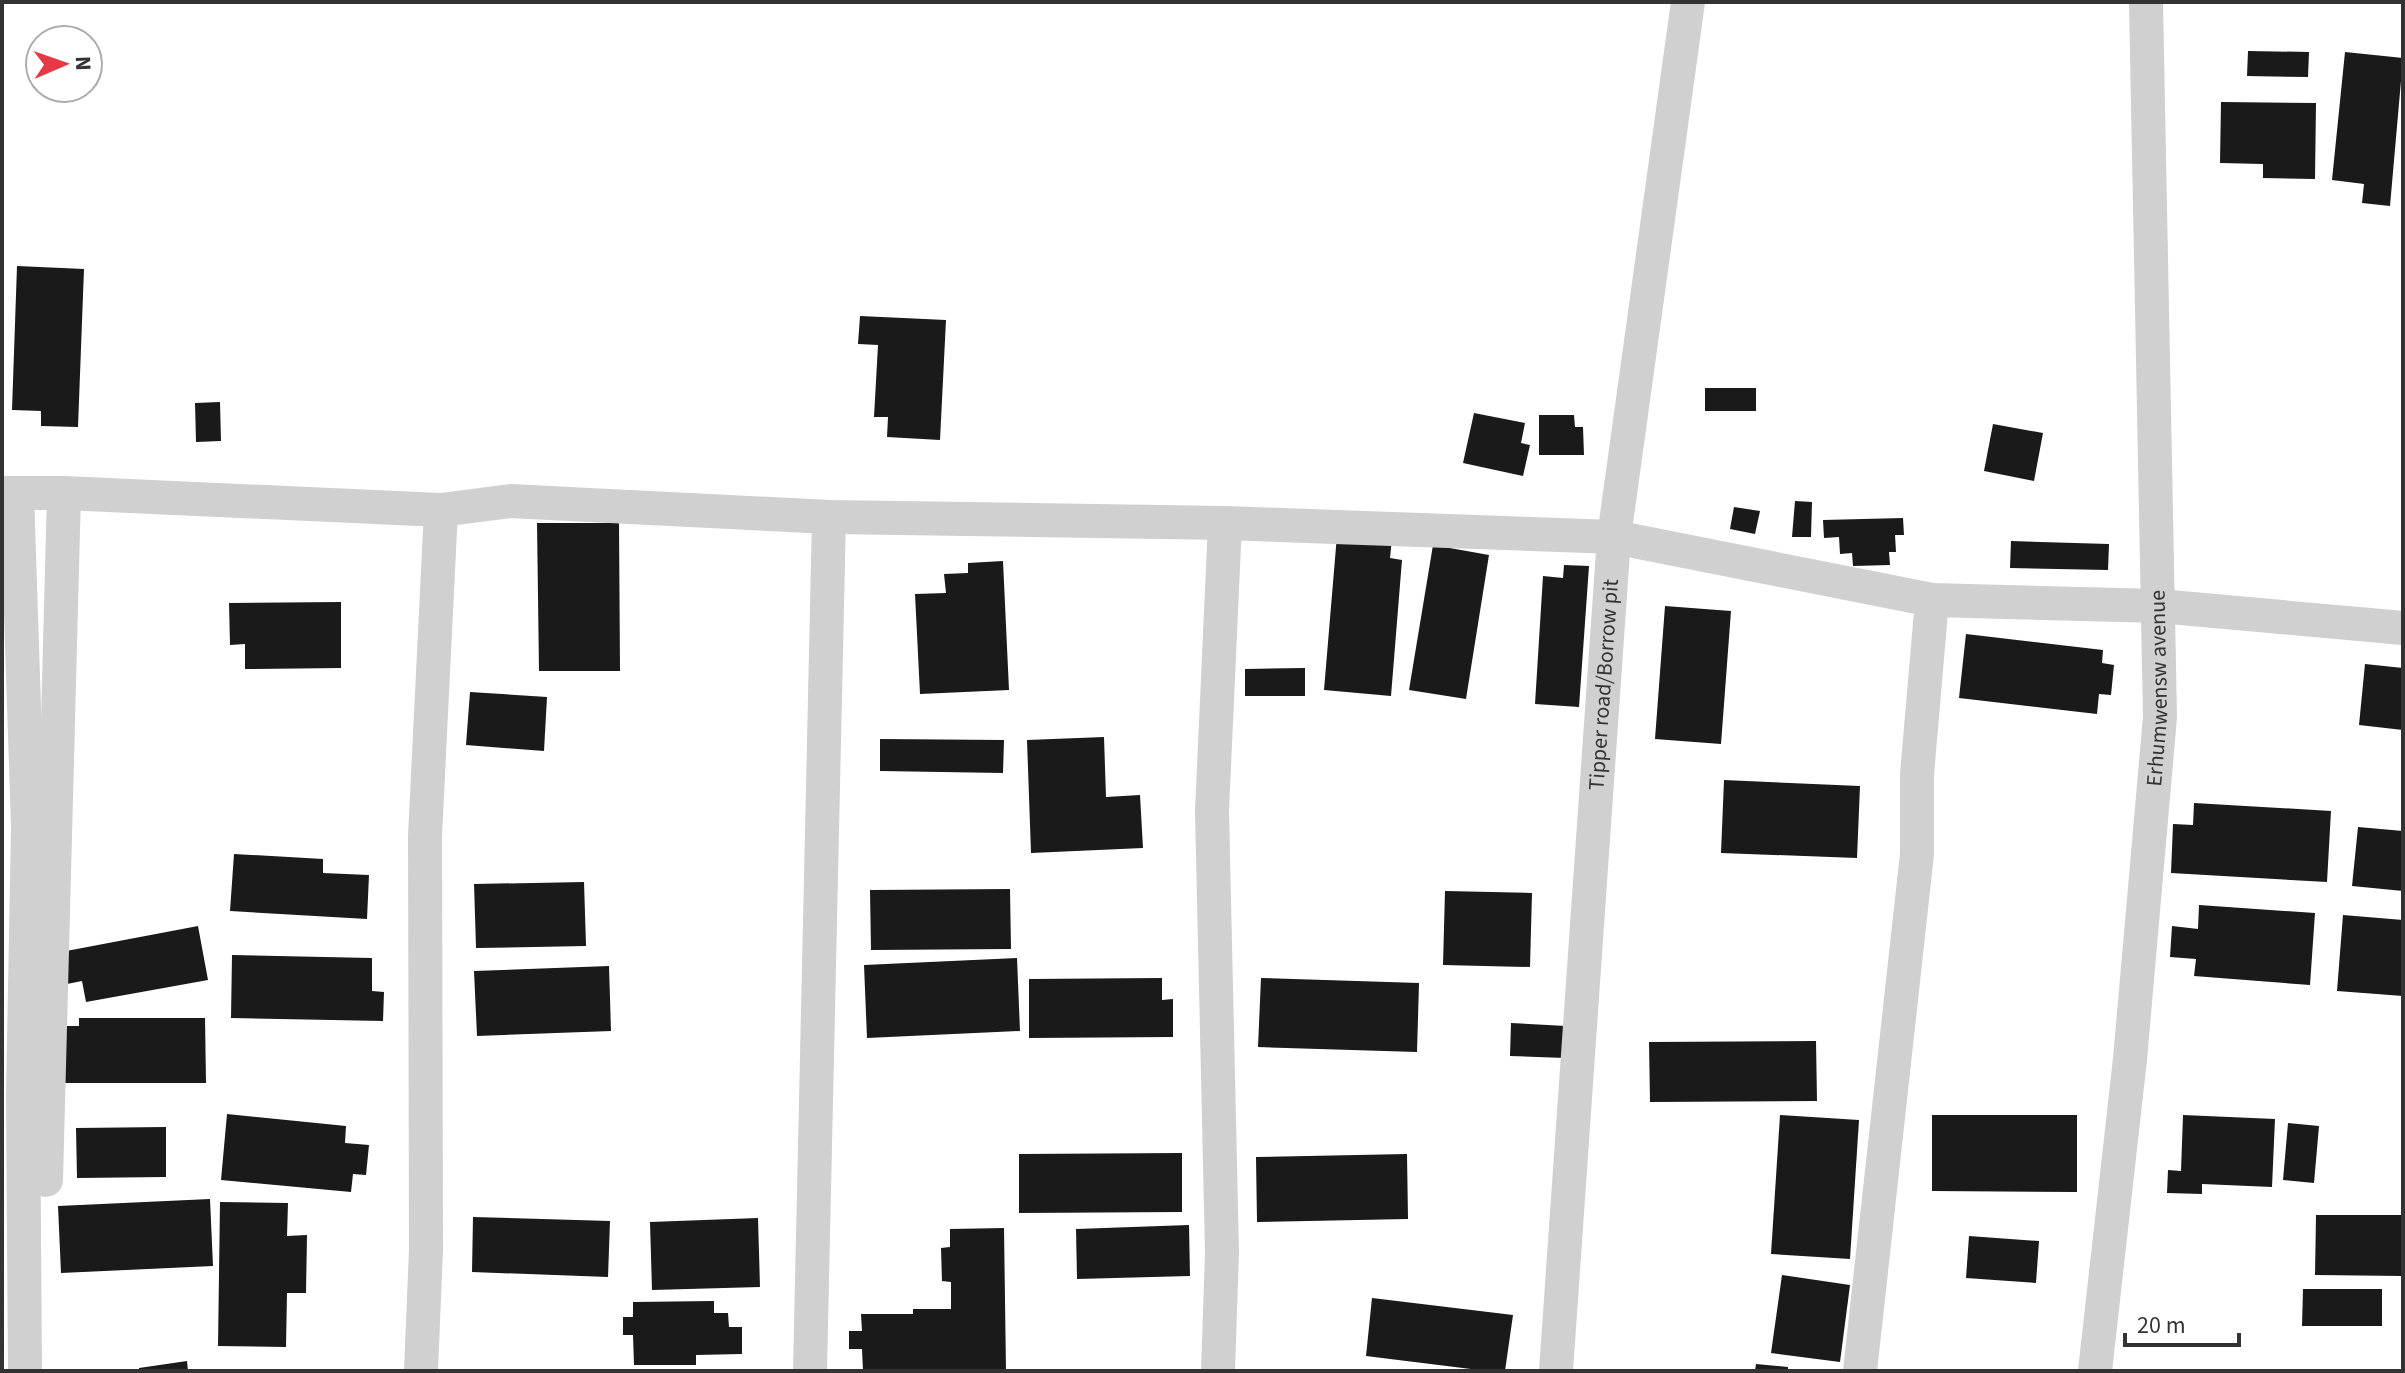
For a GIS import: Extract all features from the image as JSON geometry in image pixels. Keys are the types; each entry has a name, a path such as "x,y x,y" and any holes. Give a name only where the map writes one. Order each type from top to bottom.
{"street":[{"name":"Tipper road/Borrow pit","path":"1556,1371 1614,537 1688,2"},
{"name":"Erhumwensw avenue","path":"2095,1371 2130,1059 2160,717 2146,2"},
{"path":"25,1371 23,1096 28,827 9,493 441,510 510,501 829,517 1225,523 1614,537 1932,600 2159,606 2403,628"},
{"path":"41,1371 64,493"},
{"path":"421,1371 441,510"},
{"path":"810,1371 829,517"},
{"path":"1218,1371 1222,1252 1212,811 1225,523"},
{"path":"1860,1371 1917,854 1917,774 1932,600"}],"building":[{"path":"2248,51 2309,52 2308,77 2247,76"},
{"path":"2345,52 2403,58 2390,206 2362,203 2364,184 2332,180"},
{"path":"2221,102 2316,103 2315,179 2263,178 2263,164 2220,163"},
{"path":"17,266 84,269 78,427 41,426 41,411 12,410"},
{"path":"860,316 946,320 940,440 887,437 888,417 874,417 878,345 858,344"},
{"path":"1705,388 1756,388 1756,411 1705,411"},
{"path":"220,402 221,441 196,442 195,403"},
{"path":"1474,413 1525,423 1521,443 1530,445 1523,476 1463,463"},
{"path":"1539,415 1574,415 1575,427 1583,427 1584,455 1539,455"},
{"path":"1993,424 2043,433 2034,481 1984,471"},
{"path":"1795,501 1812,502 1811,537 1792,537"},
{"path":"1734,507 1760,511 1755,534 1730,529"},
{"path":"1903,518 1904,535 1895,535 1896,552 1889,552 1890,565 1853,566 1852,553 1840,554 1839,537 1824,538 1823,520"},
{"path":"537,523 619,523 620,671 539,671"},
{"path":"1337,535 1392,539 1390,558 1402,560 1391,696 1324,690"},
{"path":"2011,541 2109,544 2108,570 2010,568"},
{"path":"1433,545 1489,555 1466,699 1409,690"},
{"path":"1003,561 1009,690 920,694 915,594 946,593 944,574 968,573 968,563"},
{"path":"1564,565 1589,566 1579,707 1535,704 1543,576 1563,578"},
{"path":"341,602 341,668 245,669 245,644 230,645 229,603"},
{"path":"1665,606 1731,611 1721,744 1655,739"},
{"path":"1966,634 2103,650 2102,663 2114,665 2111,695 2099,694 2097,714 1959,698"},
{"path":"2365,664 2403,668 2403,730 2359,725"},
{"path":"1305,668 1305,696 1245,696 1245,669"},
{"path":"470,692 547,697 544,751 466,745"},
{"path":"1104,737 1106,797 1140,795 1143,848 1031,853 1027,740"},
{"path":"880,739 1004,740 1003,773 880,771"},
{"path":"1724,780 1860,786 1857,858 1721,853"},
{"path":"2194,803 2331,811 2327,882 2171,873 2173,824 2193,825"},
{"path":"2358,827 2403,831 2403,891 2352,886"},
{"path":"234,854 323,859 323,873 369,875 367,919 230,911"},
{"path":"584,882 586,946 476,948 474,884"},
{"path":"1010,889 1011,949 871,950 870,890"},
{"path":"1445,891 1532,893 1530,967 1443,965"},
{"path":"2199,905 2315,913 2310,985 2194,976 2196,959 2170,957 2172,926 2198,929"},
{"path":"2343,915 2403,920 2403,996 2337,991"},
{"path":"198,926 208,980 86,1002 82,981 67,984 61,952"},
{"path":"232,955 372,958 372,991 384,992 383,1021 231,1018"},
{"path":"1017,958 1020,1031 867,1038 864,965"},
{"path":"609,966 611,1031 477,1036 474,971"},
{"path":"1162,978 1162,1000 1173,999 1173,1037 1029,1038 1029,979"},
{"path":"1261,978 1419,983 1417,1052 1258,1047"},
{"path":"79,1018 205,1018 206,1083 60,1083 60,1026 79,1026"},
{"path":"1511,1023 1566,1026 1565,1058 1510,1056"},
{"path":"1816,1041 1817,1101 1650,1102 1649,1042"},
{"path":"227,1114 346,1126 345,1143 369,1145 366,1175 353,1174 351,1192 221,1180"},
{"path":"1780,1115 1859,1120 1850,1259 1771,1254"},
{"path":"1932,1115 2077,1115 2077,1192 1932,1191"},
{"path":"2183,1115 2275,1119 2272,1187 2202,1184 2202,1194 2167,1193 2168,1170 2181,1171"},
{"path":"2288,1123 2319,1126 2314,1183 2283,1180"},
{"path":"166,1127 166,1177 77,1178 76,1128"},
{"path":"1182,1153 1182,1212 1019,1213 1019,1154"},
{"path":"1407,1154 1408,1219 1257,1222 1256,1157"},
{"path":"210,1199 213,1266 61,1273 58,1206"},
{"path":"220,1202 288,1203 287,1236 307,1235 306,1293 287,1293 286,1347 218,1346"},
{"path":"2316,1215 2403,1215 2403,1276 2315,1275"},
{"path":"473,1217 610,1221 608,1277 472,1272"},
{"path":"758,1218 760,1287 652,1290 650,1222"},
{"path":"1189,1225 1190,1276 1077,1279 1076,1229"},
{"path":"1004,1228 1006,1371 863,1371 862,1349 849,1349 849,1331 862,1331 861,1314 913,1314 913,1309 951,1309 951,1282 942,1281 941,1248 950,1247 950,1229"},
{"path":"1969,1236 2039,1241 2036,1283 1966,1278"},
{"path":"1782,1275 1850,1285 1840,1362 1771,1353"},
{"path":"2303,1289 2382,1289 2382,1326 2302,1326"},
{"path":"1372,1298 1513,1315 1505,1371 1366,1356"},
{"path":"714,1301 714,1313 728,1313 729,1327 742,1327 742,1354 696,1355 696,1365 634,1365 633,1335 623,1335 623,1317 633,1317 633,1302"},
{"path":"187,1361 188,1371 139,1371 139,1368"},
{"path":"1756,1364 1788,1367 1788,1371 1755,1371"}]}
